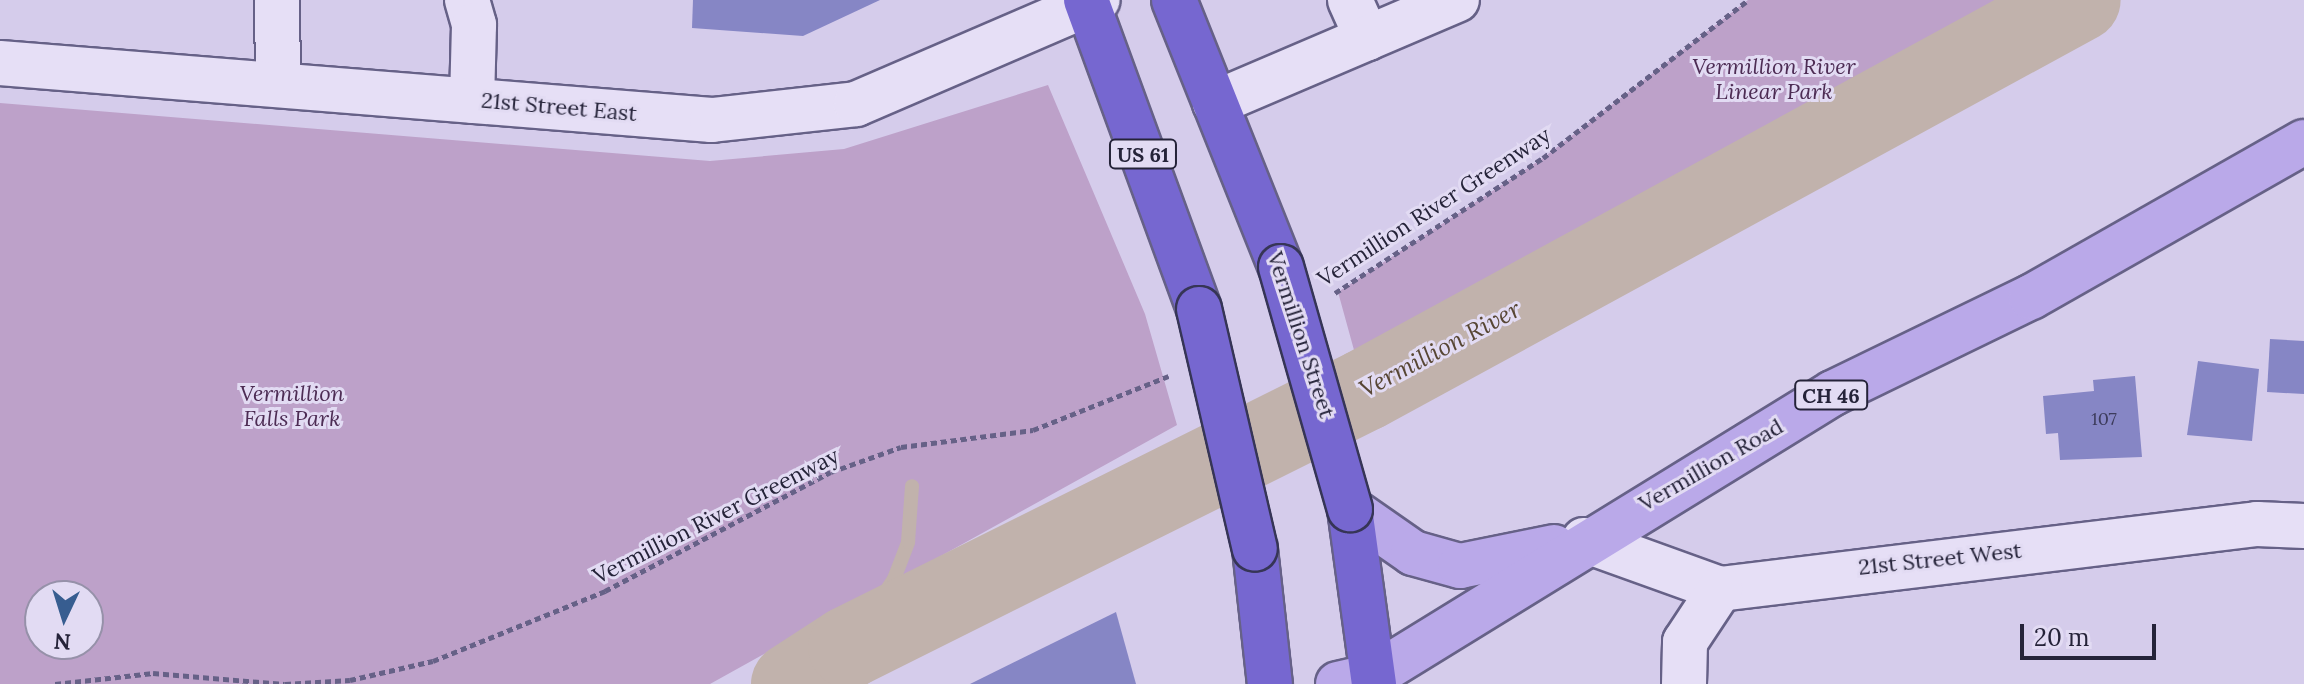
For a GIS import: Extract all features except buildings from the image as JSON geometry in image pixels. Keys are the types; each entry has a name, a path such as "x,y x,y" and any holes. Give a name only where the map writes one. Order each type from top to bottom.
{"highway":[{"name":"Vermillion Street","path":"1174,0 1281,267 1350,509 1361,681"},
{"name":"US 61","path":"1091,2 1199,309 1255,549 1270,684"}],"main road":[{"name":"Vermillion Road","path":"1361,681 1584,540 1833,393 2031,297 2304,142"},
{"path":"1350,509 1413,553 1460,566 1584,540"}],"street":[{"path":"277,0 278,85"},
{"path":"467,0 474,25 472,101"},
{"path":"1215,103 1358,19 1457,0"},
{"name":"21st Street East","path":"0,63 712,120 856,104 1091,2"},
{"name":"21st Street West","path":"1584,540 1720,589 2241,526 2304,526"},
{"path":"1684,684 1685,642 1720,589"}],"path":[{"name":"Vermillion River Greenway","path":"1324,299 1543,158 1748,0"},
{"name":"Vermillion River Greenway","path":"55,684 153,673 324,681 433,661 605,591 831,472 901,447 1033,430 1181,370"}],"green space":[{"name":"Vermillion River Linear Park","path":"1748,0 2080,0 1365,390 1338,292 1543,158"},
{"name":"Vermillion Falls Park","path":"1048,85 1145,314 1177,425 710,684 0,684 0,103 710,161 844,149"}],"waterway":[{"name":"Vermillion River","path":"792,684 849,647 1365,390 2080,0"},
{"path":"849,647 894,579 908,542 912,486"}]}
